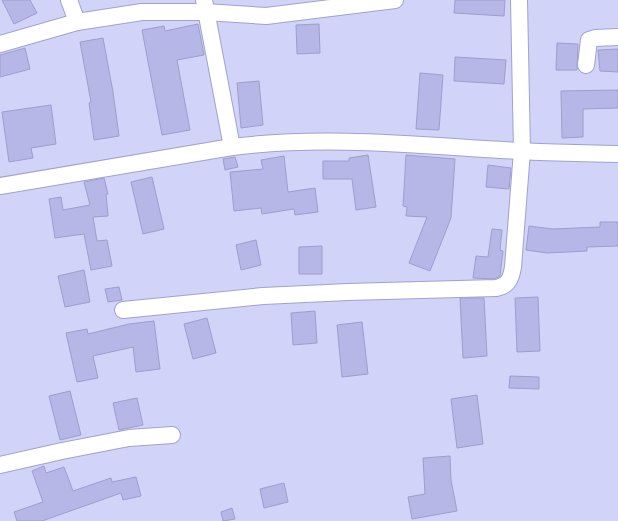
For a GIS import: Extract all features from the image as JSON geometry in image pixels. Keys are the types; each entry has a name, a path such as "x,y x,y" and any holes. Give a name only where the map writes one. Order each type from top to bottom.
{"street":[{"path":"69,0 77,22"},
{"path":"0,44 77,22 142,12 205,6 266,16 395,0"},
{"path":"123,310 263,296 503,287 510,279 513,267 522,151 519,0"},
{"path":"205,6 232,147"},
{"path":"586,65 589,40 595,38 618,38"},
{"path":"0,186 268,142 364,142 522,151 618,154"},
{"path":"0,464 62,450 128,438 172,435"}],"building":[{"path":"2,0 30,0 37,13 14,24"},
{"path":"455,0 505,0 504,16 454,13"},
{"path":"198,24 204,55 177,60 190,130 162,135 142,30 164,26 165,31"},
{"path":"319,24 320,53 297,54 296,25"},
{"path":"103,38 119,136 94,140 89,103 91,102 80,42"},
{"path":"557,43 578,44 577,70 556,70"},
{"path":"25,48 30,69 0,77 0,55"},
{"path":"618,49 618,72 600,71 598,50"},
{"path":"455,57 506,60 504,84 454,81"},
{"path":"420,73 443,75 439,130 416,129"},
{"path":"259,81 263,125 241,128 237,83"},
{"path":"618,90 618,108 583,109 583,137 562,138 561,91"},
{"path":"51,105 56,144 31,148 33,158 9,162 2,112"},
{"path":"368,155 376,207 356,210 352,179 323,179 323,161 349,161 349,158"},
{"path":"406,155 455,159 451,218 430,271 409,263 427,217 406,216 407,207 403,206"},
{"path":"284,156 288,192 315,188 318,212 295,215 294,209 262,214 261,208 234,211 230,172 263,169 261,160"},
{"path":"235,157 238,167 225,170 223,159"},
{"path":"488,165 511,168 509,189 486,187"},
{"path":"152,177 164,229 143,234 131,182"},
{"path":"104,178 108,194 106,194 108,216 93,217 97,241 107,240 112,266 91,270 84,234 55,238 49,199 61,197 63,210 90,205 84,182"},
{"path":"600,222 618,222 618,246 587,247 587,251 547,253 526,250 529,226 553,229 600,227"},
{"path":"492,229 502,230 500,250 503,251 500,276 495,279 473,278 476,256 488,257"},
{"path":"256,240 261,265 241,270 236,245"},
{"path":"322,246 322,274 299,274 299,247"},
{"path":"84,270 90,302 65,307 58,276"},
{"path":"119,287 122,300 108,302 105,289"},
{"path":"538,297 540,351 517,352 515,298"},
{"path":"460,298 484,298 487,356 463,358"},
{"path":"315,311 317,343 293,345 291,313"},
{"path":"207,318 216,353 193,359 184,324"},
{"path":"154,321 160,369 136,372 133,347 93,356 98,378 77,382 66,333 87,329 88,334 129,324"},
{"path":"362,322 368,374 342,377 337,325"},
{"path":"510,376 539,377 539,389 509,388"},
{"path":"70,391 81,435 60,440 49,396"},
{"path":"477,395 483,444 457,448 451,399"},
{"path":"137,398 143,425 119,430 113,403"},
{"path":"450,456 451,480 457,511 412,519 408,497 425,494 423,458"},
{"path":"44,466 46,473 64,467 73,491 111,478 112,482 136,477 141,496 123,500 121,493 42,521 17,521 14,512 43,502 32,471"},
{"path":"284,483 288,502 264,508 260,489"},
{"path":"232,508 235,519 223,521 221,512"}]}
